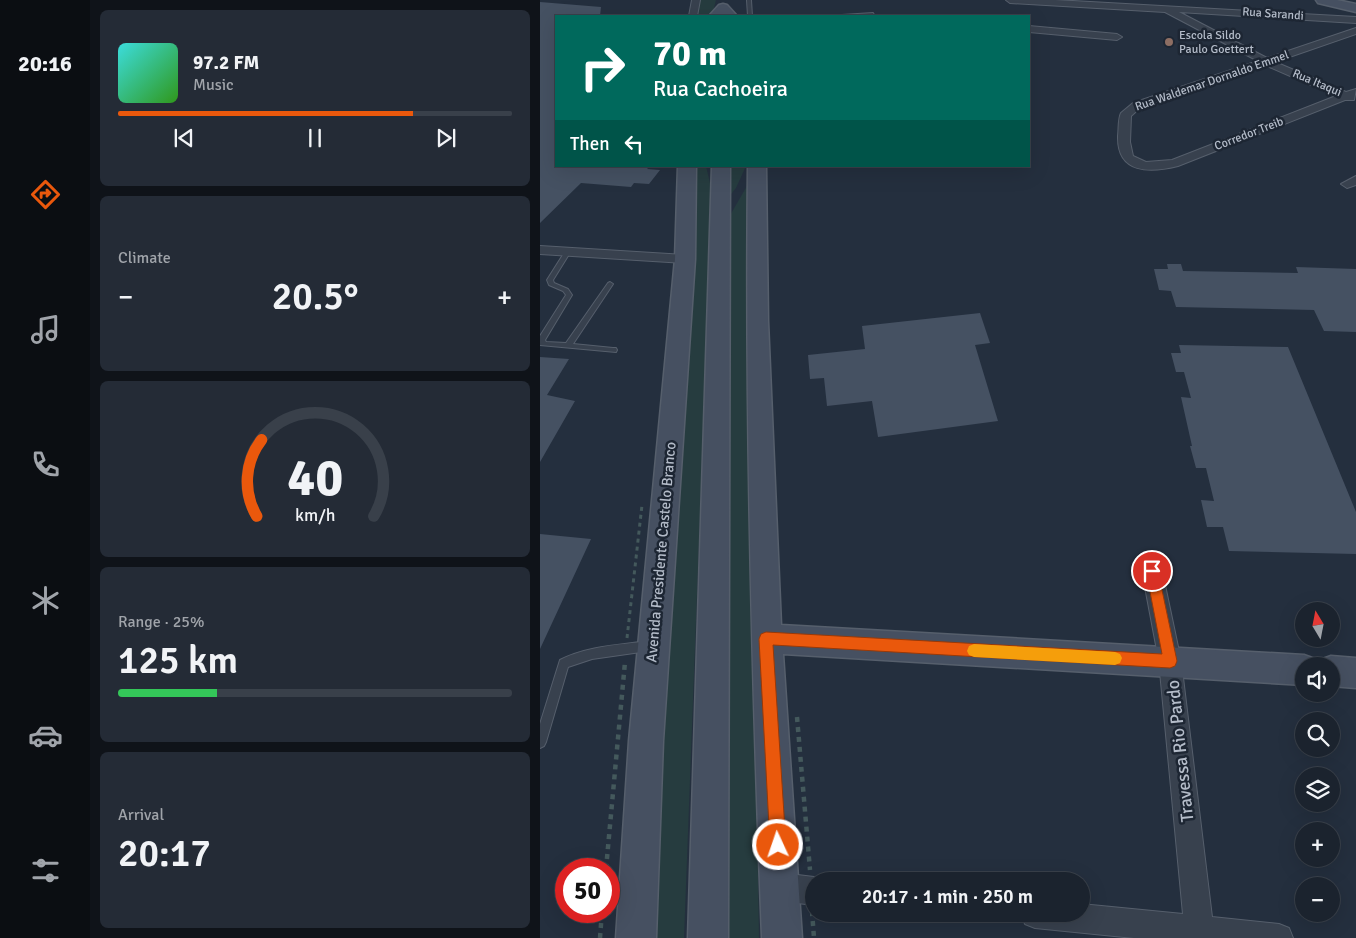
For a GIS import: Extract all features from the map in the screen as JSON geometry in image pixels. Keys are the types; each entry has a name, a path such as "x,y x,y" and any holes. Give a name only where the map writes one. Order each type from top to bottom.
{"main road":[{"path":"1322,0 1356,8"},
{"name":"Avenida Presidente Castelo Branco","path":"636,938 646,741 685,259 687,167"},
{"path":"708,938 721,226 727,180 754,167"},
{"path":"756,167 756,322 766,639 781,887 782,938"},
{"path":"766,639 1295,669"},
{"path":"1340,672 1356,673"}],"street":[{"path":"693,15 696,0"},
{"name":"Rua Itaqui","path":"1143,0 1163,7 1267,62 1353,96"},
{"name":"Rua Sarandi","path":"1010,3 1163,7 1356,20"},
{"path":"1030,29 1117,37"},
{"name":"Rua Waldemar Dornaldo Emmel","path":"1141,164 1129,159 1125,152 1125,115 1130,110 1356,31"},
{"name":"Corredor Treib","path":"1141,164 1155,166 1174,163 1353,96"},
{"path":"540,250 685,259"},
{"name":"Travessa Rio Pardo","path":"1152,571 1170,661 1199,931"},
{"path":"781,887 805,889"},
{"path":"1090,920 1279,938"}],"lane":[{"path":"748,0 750,15"},
{"path":"858,15 873,14"},
{"path":"568,252 550,280 551,284 566,290 569,294 540,340 543,344 612,350"},
{"path":"568,346 610,284"},
{"path":"540,742 564,664 569,660 600,653 654,645"}],"path":[{"path":"796,708 810,872"},
{"path":"813,922 814,938"},
{"path":"600,938 601,923"}],"green space":[{"path":"700,0 716,0 712,15 697,15"},
{"path":"690,167 706,167 711,187 711,225 684,938 643,938"},
{"path":"727,167 746,167 736,188 727,199"},
{"path":"747,186 759,938 724,938 729,217"}],"building":[{"path":"540,2 601,7 600,15 555,15 555,167 649,167 647,169 660,170 649,184 634,183 631,187 581,183 540,223"},
{"path":"1167,264 1181,264 1183,271 1298,273 1296,267 1356,269 1356,332 1324,331 1314,310 1176,307 1171,291 1159,290 1154,269 1168,269"},
{"path":"980,313 990,343 975,345 998,421 878,437 872,401 827,406 824,378 810,379 808,355 865,349 862,326"},
{"path":"1179,345 1288,347 1356,512 1356,554 1229,551 1223,527 1207,527 1201,500 1214,501 1206,468 1196,468 1190,446 1192,446 1181,397 1191,398 1184,372 1176,372 1171,353 1181,353"},
{"path":"540,357 569,359 547,395 575,401 540,462"},
{"path":"540,534 591,539 540,649"}],"slow traffic":[{"path":"974,651 1115,658"}],"place":[{"name":"Escola Sildo Paulo Goettert","path":"1169,42"}],"route":[{"path":"778,845 766,639 1170,661 1152,571"}]}
